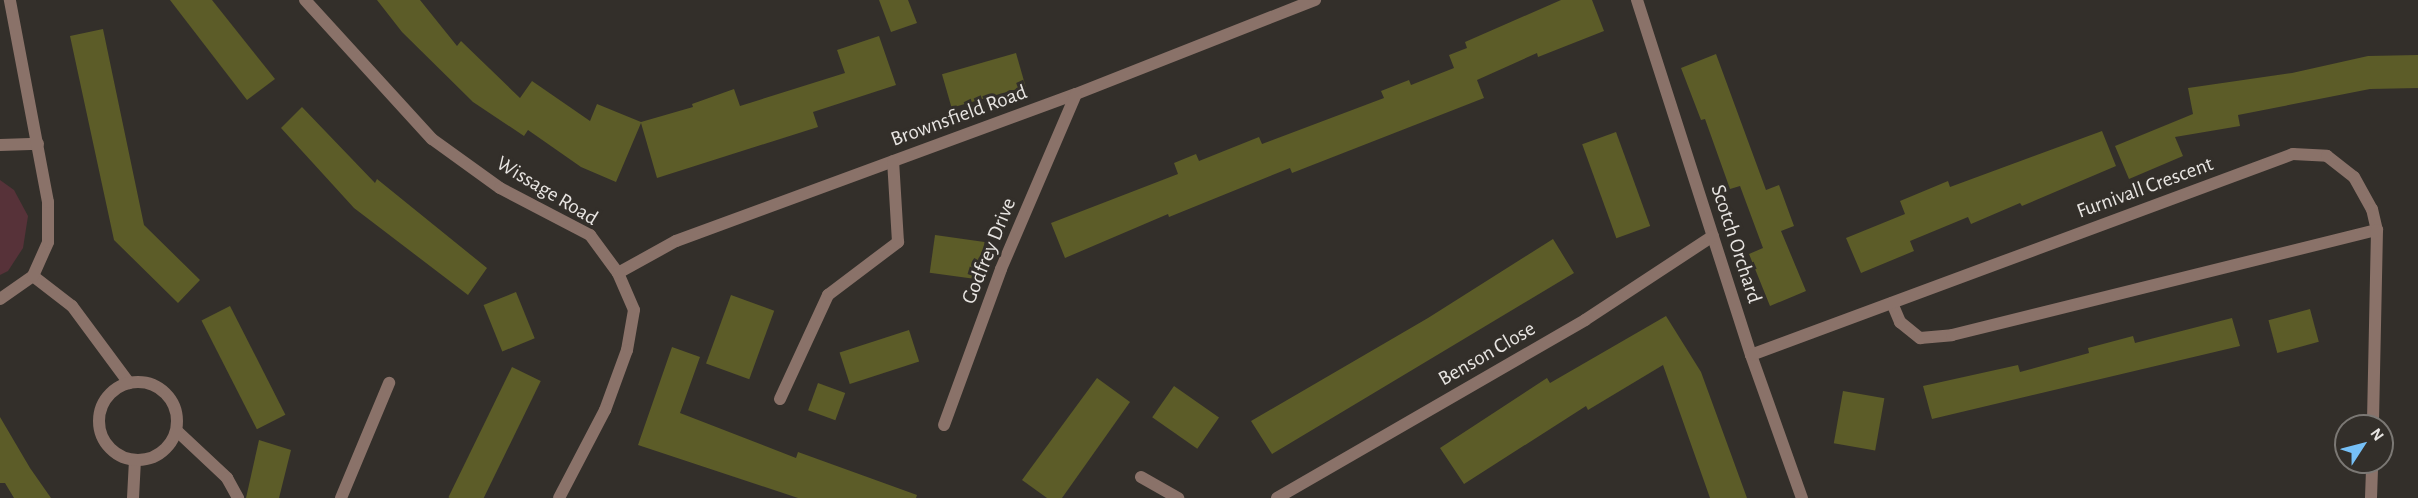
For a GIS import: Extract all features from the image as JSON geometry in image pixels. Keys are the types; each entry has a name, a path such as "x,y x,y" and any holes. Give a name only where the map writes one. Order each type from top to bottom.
{"street":[{"path":"0,299 33,276 48,242 48,202 10,0"},
{"name":"Wissage Road","path":"304,0 432,139 500,188 590,235 618,273 633,310 627,350 605,410 559,498"},
{"name":"Brownsfield Road","path":"618,273 676,241 1076,94 1292,4 1315,0"},
{"name":"Scotch Orchard","path":"1637,0 1751,355 1802,498"},
{"name":"Godfrey Drive","path":"944,425 1002,269 1076,94"},
{"path":"0,145 38,144"},
{"name":"Furnivall Crescent","path":"1751,355 2293,154 2327,156 2355,177 2372,209 2377,230 2373,414"},
{"path":"780,399 828,295 898,242 893,161"},
{"path":"1892,303 1900,322 1920,338 1952,335 2377,230"},
{"name":"Benson Close","path":"1276,498 1585,320 1713,236"},
{"path":"33,276 72,306 129,383"},
{"path":"142,382 166,393 178,418 177,431 161,453 135,460 107,445 99,425 100,413 110,394 129,383 142,382"},
{"path":"341,498 389,383"},
{"path":"177,431 227,478 238,498"},
{"path":"133,498 135,460"},
{"path":"2372,474 2372,498"},
{"path":"1141,477 1178,498"}],"shaded area":[{"path":"0,180 14,190 28,216 23,248 8,271 0,275"}],"building":[{"path":"170,0 212,0 275,79 247,100"},
{"path":"377,0 420,0 457,46 461,41 520,98 532,81 590,121 597,104 641,122 693,107 692,104 734,89 740,106 845,73 837,50 879,36 896,85 813,112 818,127 657,178 641,123 616,182 581,167 528,130 524,136 473,102 402,32"},
{"path":"879,0 908,0 917,23 891,32"},
{"path":"1561,0 1592,0 1604,31 1538,57 1537,53 1477,80 1484,98 1292,173 1290,168 1169,217 1168,214 1065,258 1051,223 1178,174 1174,163 1196,154 1199,161 1259,137 1262,144 1384,98 1381,91 1409,80 1411,85 1454,68 1449,55 1467,48 1465,42"},
{"path":"103,29 144,225 200,280 178,303 114,240 70,36"},
{"path":"1016,53 1026,87 952,108 942,74"},
{"path":"1716,54 1766,190 1779,185 1794,226 1781,231 1806,291 1770,306 1749,254 1763,248 1740,186 1730,189 1705,119 1701,120 1681,68"},
{"path":"2418,55 2418,88 2370,89 2238,115 2240,126 2175,137 2183,156 2129,179 2115,146 2193,114 2188,88 2292,73 2368,56"},
{"path":"302,107 375,183 377,179 487,268 468,295 354,208 281,128"},
{"path":"2102,131 2116,166 2022,206 2020,203 1971,224 1968,217 1910,241 1914,251 1861,273 1846,238 1905,214 1900,201 1948,181 1950,187"},
{"path":"1616,132 1650,226 1616,238 1582,144"},
{"path":"935,235 985,242 979,280 930,273"},
{"path":"1553,239 1574,273 1272,454 1251,421 1428,318"},
{"path":"516,292 535,338 502,351 484,305"},
{"path":"731,295 774,311 749,379 706,364"},
{"path":"230,306 285,415 257,429 201,321"},
{"path":"2310,309 2319,342 2277,353 2268,320"},
{"path":"1666,316 1701,372 1747,498 1710,498 1663,365 1588,410 1586,406 1464,484 1440,448 1547,378 1550,383"},
{"path":"2232,318 2240,346 1932,419 1923,386 2018,365 2020,372 2089,353 2088,348 2133,336 2135,343"},
{"path":"909,330 919,361 850,384 840,353"},
{"path":"672,347 700,357 680,413 796,458 798,452 917,495 916,498 798,498 638,445"},
{"path":"512,367 541,381 484,498 448,497"},
{"path":"1097,378 1130,402 1062,498 1047,498 1022,480"},
{"path":"818,383 845,393 835,420 808,410"},
{"path":"1174,386 1219,418 1197,449 1152,417"},
{"path":"1843,391 1884,398 1875,450 1834,443"},
{"path":"0,417 51,498 14,498 5,483 0,483"},
{"path":"259,440 291,450 279,498 246,498"}]}
